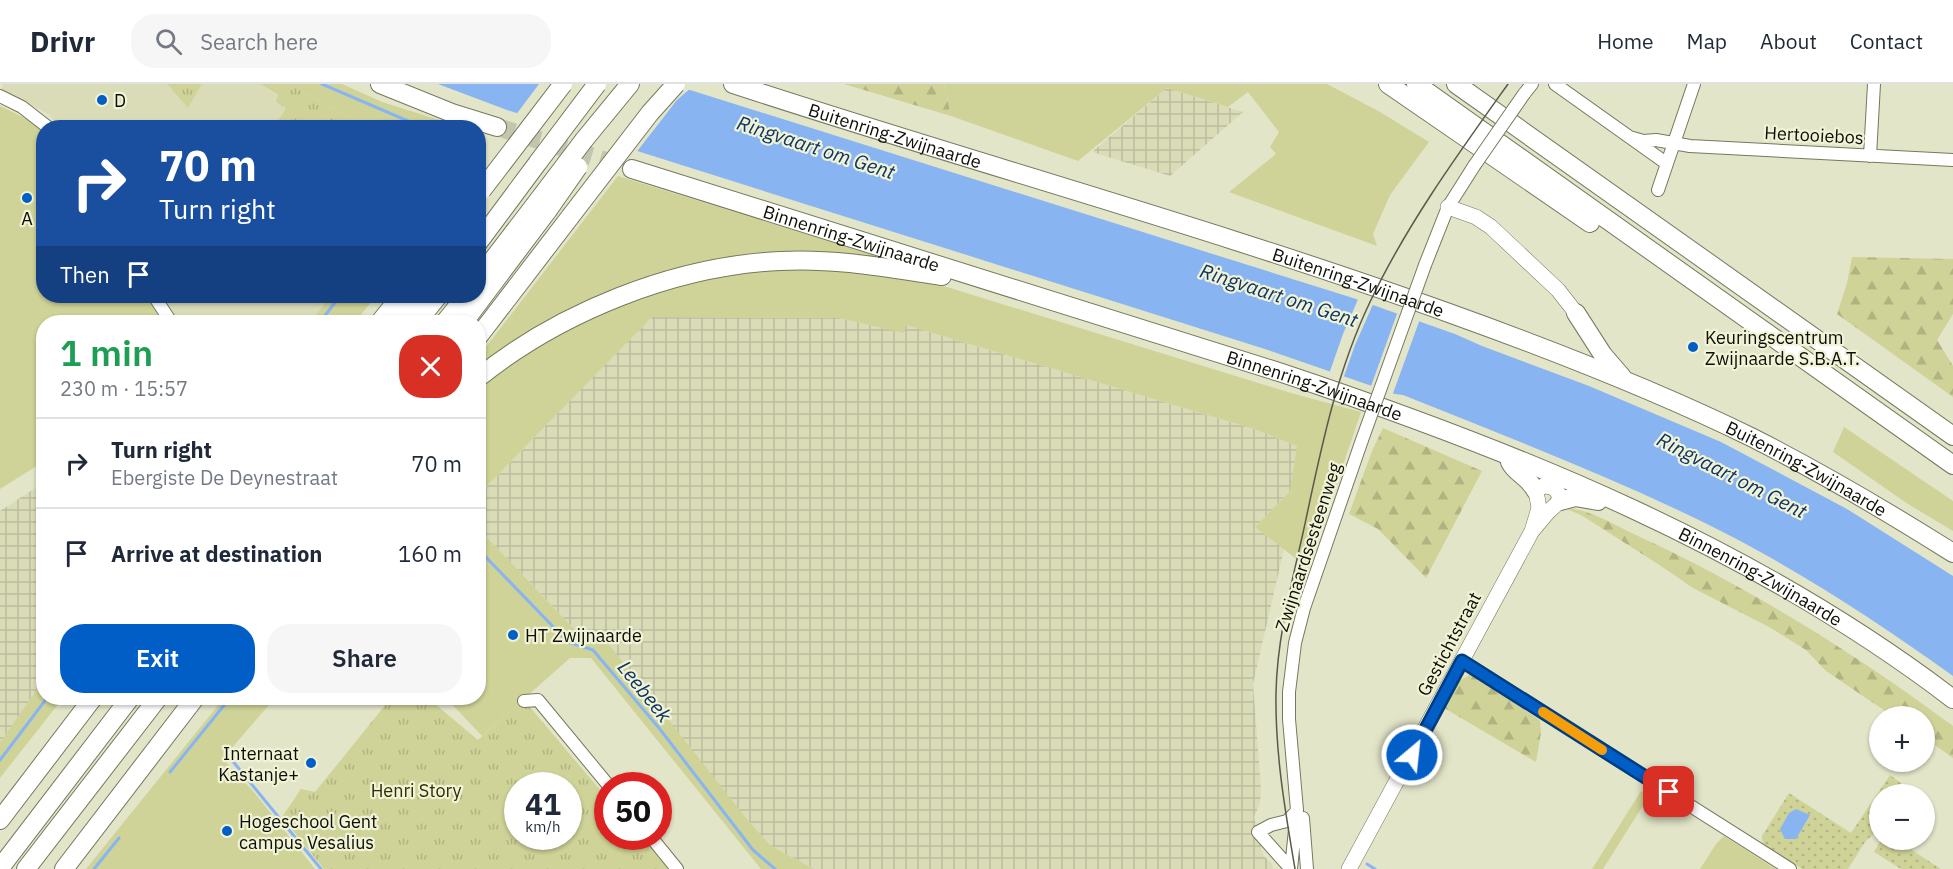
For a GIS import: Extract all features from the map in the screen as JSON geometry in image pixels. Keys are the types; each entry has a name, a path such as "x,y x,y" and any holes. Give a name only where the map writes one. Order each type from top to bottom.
{"highway":[{"path":"380,84 430,105 476,120"},
{"path":"486,184 562,84"},
{"path":"486,217 507,198 539,161 597,84"},
{"path":"486,289 541,208 631,84"},
{"path":"486,327 650,113 676,84"},
{"name":"Buitenring-Zwijnaarde","path":"733,84 1353,278 1514,337 1625,381 1752,438 1888,512 1953,553"},
{"path":"1371,84 1499,159"},
{"path":"1388,84 1811,377 1892,422"},
{"path":"1416,84 1953,465"},
{"path":"1456,84 1953,436"},
{"path":"1467,84 1496,113"},
{"path":"486,123 497,127"},
{"name":"Binnenring-Zwijnaarde","path":"632,169 1361,400 1506,456 1677,530 1788,588 1856,631 1953,699"},
{"path":"486,231 507,198"},
{"path":"486,270 541,208"},
{"path":"486,372 535,338 626,294 668,280 742,265 779,261 868,264 1000,285"},
{"path":"386,315 395,303"},
{"path":"404,315 414,303"},
{"path":"423,315 432,303"},
{"path":"451,315 460,303"},
{"path":"1576,313 1603,356 1625,381"},
{"path":"1506,456 1513,469 1524,475 1536,491"},
{"path":"1560,501 1575,496 1594,501 1612,500"},
{"path":"0,820 88,705"},
{"path":"0,868 125,705"},
{"path":"26,869 153,705"},
{"path":"64,869 190,705"}],"main road":[{"path":"1448,207 1476,217 1491,227 1558,290 1576,313"},
{"path":"1536,491 1543,486 1552,487 1558,493 1560,501"},
{"name":"Gestichtstraat","path":"1349,869 1532,531 1539,508 1536,491"},
{"name":"Gestichtstraat","path":"1532,531 1560,501"}],"street":[{"path":"1555,84 1666,163"},
{"path":"1658,190 1694,84"},
{"path":"1870,156 1874,84"},
{"name":"Zwijnaardsesteenweg","path":"1291,869 1297,810 1289,719 1289,692 1295,643 1304,608 1362,440 1448,207 1528,89"},
{"path":"0,96 22,107 39,120"},
{"name":"Hertooiebos","path":"1633,138 1690,146 1953,160"},
{"path":"1462,661 1790,869"},
{"path":"524,701 540,696 598,772"},
{"path":"1291,869 1258,832 1271,825 1287,821 1297,810"},
{"name":"Zwijnaardsesteenweg","path":"1297,810 1302,815 1307,869"},
{"path":"662,850 677,869"}],"shaded area":[{"path":"3,84 167,84 188,107 202,84 260,84 278,96 286,108 278,120 53,120 50,115 1,89"},
{"path":"1167,88 1243,112 1170,176 1092,152"},
{"path":"167,303 325,303 316,315 174,315"},
{"path":"652,317 839,318 903,332 906,325 1254,429 1298,446 1290,491 1255,527 1284,549 1253,684 1261,789 1260,803 1254,817 1263,855 1272,864 1273,869 814,869 771,846 574,629 486,536 486,487"},
{"path":"36,488 36,691 0,742 0,511"}],"green space":[{"path":"167,84 202,84 188,108"},
{"path":"260,84 290,84 356,120 278,120 286,108 276,102 278,95"},
{"path":"290,84 342,84 382,102 440,120 356,120"},
{"path":"844,84 944,84 951,116"},
{"path":"944,84 1327,84 1380,112 1429,142 1390,195 1373,234 1377,246 1229,192 1276,154 1270,147 1279,132 1248,92 1228,107 1167,88 1078,161 951,116"},
{"path":"0,106 36,124 36,303 151,303 158,315 36,315 36,466 0,489"},
{"path":"618,176 903,264 917,281 947,287 1291,393 1361,412 1308,568 1255,527 1290,491 1297,446 1254,429 906,325 904,333 839,318 652,317 486,487 486,347"},
{"path":"1852,257 1953,259 1953,314 1937,340 1953,366 1953,397 1837,314"},
{"path":"325,303 370,303 361,315 316,315"},
{"path":"1844,427 1953,501 1953,531 1908,504 1833,452"},
{"path":"1383,428 1482,471 1426,578 1378,529 1349,514"},
{"path":"1564,508 1592,514 1719,576 1839,647 1925,706 1878,706 1826,671 1806,650 1769,627 1693,588 1581,515"},
{"path":"486,536 574,629 600,633 746,818 771,846 814,869 761,869 591,658 570,658 482,736 453,705 486,705"},
{"path":"1471,674 1540,720 1541,733 1536,762 1444,708 1459,681"},
{"path":"36,691 36,705 57,705 0,778 0,742"},
{"name":"Henri Story","path":"518,704 529,706 594,783 594,850 652,850 669,869 324,869 282,817 301,789 315,792 385,705 436,705 478,740"},
{"path":"218,705 269,705 230,750 227,763 254,792 315,869 86,869"},
{"path":"1935,713 1953,726 1953,758 1935,745"},
{"path":"1890,775 1902,784 1884,784"},
{"path":"1641,791 1649,796 1603,869 1592,869"},
{"path":"1789,793 1851,833 1869,806 1869,838 1848,869 1802,869 1763,844 1762,836"},
{"path":"1724,836 1776,869 1700,869"},
{"path":"1875,850 1912,850 1941,869 1901,869 1874,852"}],"water":[{"name":"Ringvaart om Gent","path":"438,84 671,84 1353,298 1455,334 1589,386 1721,442 1847,509 1953,576 1953,676 1830,593 1766,555 1701,521 1590,471 1403,395 1268,350 507,110"},
{"path":"1796,809 1810,815 1796,839 1785,839 1780,829 1789,813"}],"pier":[{"path":"539,84 681,84 692,87 677,100 635,154 515,116"},
{"path":"1359,297 1374,302 1343,379 1329,374"},
{"path":"1398,311 1420,319 1392,396 1370,389"}],"waterway":[{"path":"322,84 406,120"},
{"name":"Leebeek","path":"325,315 335,303"},
{"name":"Leebeek","path":"486,557 568,642 593,650 659,728 753,850 775,869"},
{"name":"Leebeek","path":"0,760 42,705"},
{"name":"Leebeek","path":"170,772 224,705"},
{"path":"231,759 321,869"},
{"name":"Leebeek","path":"94,869 119,838"},
{"path":"1367,864 1375,869"}],"tunnel":[{"path":"497,127 632,169"}],"tram line":[{"path":"1295,869 1279,759 1276,715 1277,673 1289,593 1330,415 1358,330 1400,245 1434,190 1508,84"}],"slow traffic":[{"path":"1543,712 1602,750"}],"place":[{"name":"D","path":"102,100"},
{"name":"A","path":"27,198"},
{"name":"Keuringscentrum Zwijnaarde S.B.A.T.","path":"1693,347"},
{"name":"HT Zwijnaarde","path":"513,635"},
{"name":"Internaat Kastanje+","path":"311,763"},
{"name":"Hogeschool Gent campus Vesalius","path":"227,831"}],"route":[{"path":"1412,755 1462,661 1669,792"}]}
